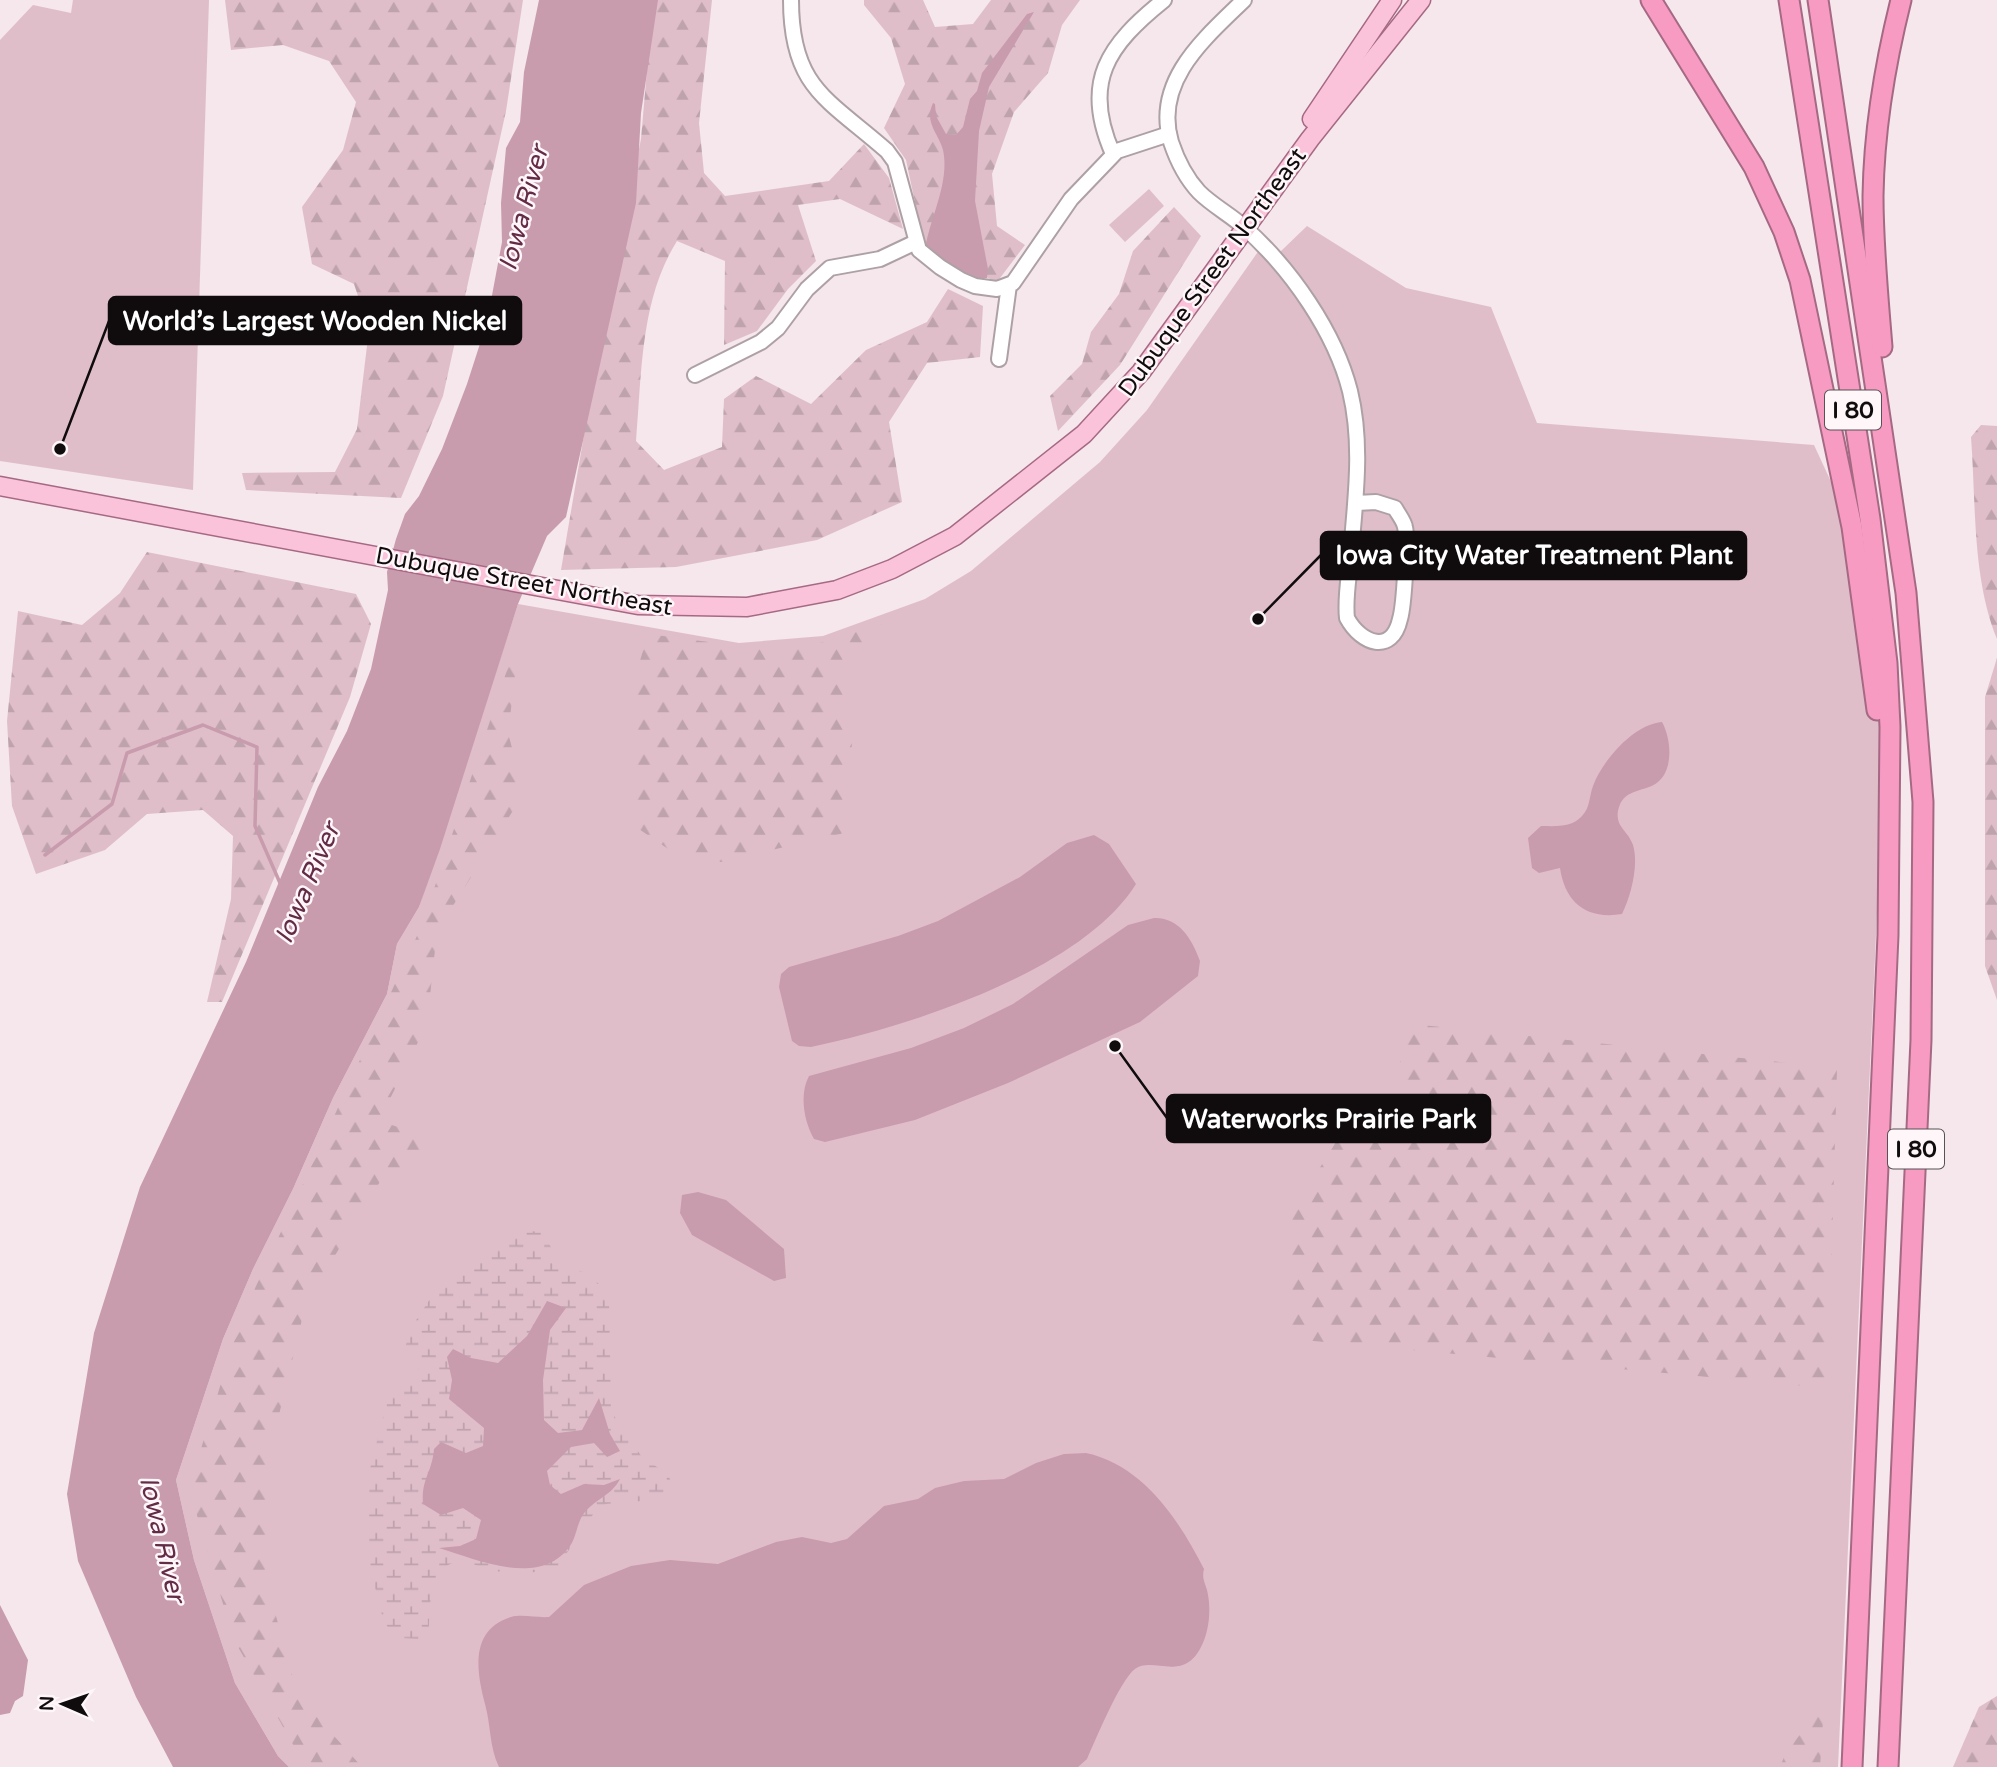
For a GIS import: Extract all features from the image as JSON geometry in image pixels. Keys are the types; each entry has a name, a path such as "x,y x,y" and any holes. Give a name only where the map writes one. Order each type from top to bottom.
{"highway":[{"path":"1651,0 1754,167 1784,232 1800,280 1837,447 1855,546 1884,760 1888,823"},
{"name":"I 80","path":"1789,0 1870,519 1887,663 1890,727 1885,1037 1852,1767"},
{"name":"I 80","path":"1818,0 1898,533 1920,731 1924,938 1888,1767"},
{"path":"1898,533 1874,253 1873,195 1879,114 1901,0"}],"main road":[{"path":"1250,221 1301,135 1392,0"},
{"name":"Dubuque Street Northeast","path":"0,486 655,607 747,607 837,590 926,552 955,536 1053,461 1109,409 1195,301 1310,139 1421,0"}],"street":[{"path":"791,0 797,55 803,71 829,104 856,124 895,162 919,250 940,267 975,286 997,289 1009,285 1021,272 1071,199 1113,154 1124,146 1169,134"},
{"path":"1113,154 1100,118 1104,71 1125,33 1164,0"},
{"path":"1244,0 1204,40 1179,72 1169,98 1169,134 1178,161 1190,182 1208,200 1250,221 1319,317 1337,352 1350,391 1358,442 1347,618 1354,632 1366,641 1379,642 1393,634 1400,621 1405,527 1395,508 1376,502 1356,503"},
{"path":"695,375 761,342 778,328 807,289 830,268 880,259 916,242"},
{"path":"999,359 1009,285"}],"green space":[{"path":"73,0 209,0 193,490 0,461 0,40 33,5 71,13"},
{"path":"225,0 523,0 506,111 443,396 401,498 246,490 242,473 335,472 357,429 369,329 354,284 312,264 302,207 343,150 356,102 329,61 283,45 231,50"},
{"path":"653,0 712,0 699,123 704,173 725,196 829,181 864,144 889,178 903,229 840,199 798,205 816,261 788,289 757,331 724,345 725,261 677,241 665,264 649,312 636,441 664,470 722,447 724,399 756,376 811,404 866,350 927,322 948,289 983,306 980,357 927,363 889,422 902,502 817,540 676,567 561,570 593,382 641,139"},
{"path":"864,0 923,0 935,27 973,24 991,0 1080,0 1062,25 1048,73 1014,112 992,174 997,226 1025,245 997,282 925,249 906,160 884,128 905,84 891,38 864,5"},
{"path":"1149,189 1164,206 1125,242 1109,225"},
{"path":"1174,207 1201,236 1120,365 1058,431 1050,396 1082,364 1091,332 1119,294 1133,251"},
{"path":"1307,226 1406,288 1491,307 1537,423 1814,445 1852,527 1884,760 1838,1767 289,1767 278,1756 235,1683 194,1560 176,1480 223,1339 253,1269 293,1189 333,1098 387,994 397,944 419,907 518,604 739,643 823,636 925,599 971,571 1100,462 1147,410 1262,246 1270,255 1280,252"},
{"path":"1981,425 1997,426 1997,639 1983,591 1976,540 1971,437"},
{"path":"147,552 356,594 371,624 350,697 222,1002 207,1002 231,899 233,836 203,810 147,814 105,850 36,874 12,806 7,721 18,611 82,625 120,593"},
{"path":"897,620 893,630 847,673 852,743 844,833 721,862 674,853 636,827 633,684 648,634 739,646 819,643"},
{"path":"521,628 508,733 524,793 437,931 427,1024 379,1121 442,1141 381,1180 306,1303 270,1452 265,1576 298,1696 362,1767 311,1767 300,1757 233,1638 189,1488 240,1321 422,925"},
{"path":"1997,658 1997,1000 1985,966 1985,697"},
{"path":"1402,1023 1837,1068 1828,1388 1292,1339 1291,1214 1344,1129 1398,1117"},
{"path":"529,1231 543,1232 556,1257 568,1268 584,1272 599,1284 609,1301 611,1400 616,1421 642,1457 669,1475 672,1491 665,1499 606,1504 594,1513 556,1569 515,1573 499,1572 464,1562 450,1564 442,1570 433,1588 429,1628 418,1639 399,1638 384,1623 371,1571 368,1522 370,1469 389,1393 395,1384 416,1376 419,1367 404,1351 411,1328 430,1299 514,1237"},
{"path":"1997,1696 1997,1767 1953,1767 1979,1707"},
{"path":"1824,1705 1820,1767 1780,1767 1786,1752"}],"water":[{"name":"Iowa River","path":"539,0 658,0 641,113 636,203 566,517 547,536 518,604 440,849 419,907 397,944 387,994 333,1098 293,1189 253,1269 223,1339 176,1480 194,1560 235,1683 278,1756 289,1767 173,1767 136,1697 78,1561 67,1494 94,1333 140,1187 246,962 318,787 347,731 371,669 388,590 387,572 396,539 405,514 419,496 442,449 467,384 487,322 502,242 501,203 506,148 520,122 524,72"},
{"path":"1034,12 989,87 979,131 975,201 988,269 987,278 970,279 925,249 944,175 943,150 931,122 931,110 933,103 936,116 946,134 956,135 963,127 970,99 977,91 982,73 1027,14"},
{"path":"1662,722 1669,745 1667,769 1658,782 1626,796 1619,807 1619,823 1631,840 1635,853 1633,880 1625,907 1622,914 1609,915 1588,911 1572,899 1560,868 1539,873 1532,868 1528,838 1541,826 1563,826 1578,820 1587,809 1597,776 1611,755 1641,729"},
{"path":"1094,835 1109,844 1136,884 1111,915 1076,943 1035,969 942,1010 851,1038 811,1047 799,1046 792,1041 779,987 781,974 789,967 898,936 938,921 1020,877 1067,843"},
{"path":"1154,918 1171,921 1189,937 1200,961 1198,976 1140,1022 1008,1083 915,1120 825,1142 814,1139 804,1108 804,1091 809,1076 911,1048 964,1028 1013,1004 1128,925"},
{"path":"698,1192 726,1200 784,1249 786,1278 774,1281 692,1235 680,1213 682,1195"},
{"path":"547,1301 566,1308 550,1330 543,1380 544,1420 558,1433 582,1430 599,1398 610,1434 620,1451 607,1457 594,1443 571,1447 547,1471 550,1485 561,1494 584,1484 604,1485 620,1479 613,1489 585,1512 570,1546 557,1559 542,1566 526,1568 490,1564 439,1548 460,1546 476,1539 481,1520 463,1508 441,1515 423,1504 424,1488 434,1449 441,1442 466,1453 483,1446 484,1428 449,1399 452,1380 447,1357 453,1349 471,1358 498,1363 527,1336"},
{"path":"1086,1453 1125,1469 1142,1482 1171,1514 1204,1569 1209,1615 1204,1641 1194,1658 1186,1664 1168,1667 1142,1666 1129,1675 1087,1759 1078,1767 499,1767 478,1665 482,1641 488,1631 498,1623 516,1616 549,1617 584,1585 631,1566 670,1560 718,1564 776,1542 802,1537 831,1543 847,1539 884,1506 918,1499 935,1488 964,1481 1004,1479 1036,1463 1064,1454"},
{"path":"0,1605 28,1660 23,1696 15,1701 10,1713 0,1715"}],"waterway":[{"name":"Iowa River","path":"45,855 112,804 127,753 203,725 257,747 255,826 280,883"}],"place":[{"name":"World’s Largest Wooden Nickel","path":"60,449"},
{"name":"Iowa City Water Treatment Plant","path":"1258,619"},
{"name":"Waterworks Prairie Park","path":"1115,1046"}]}
